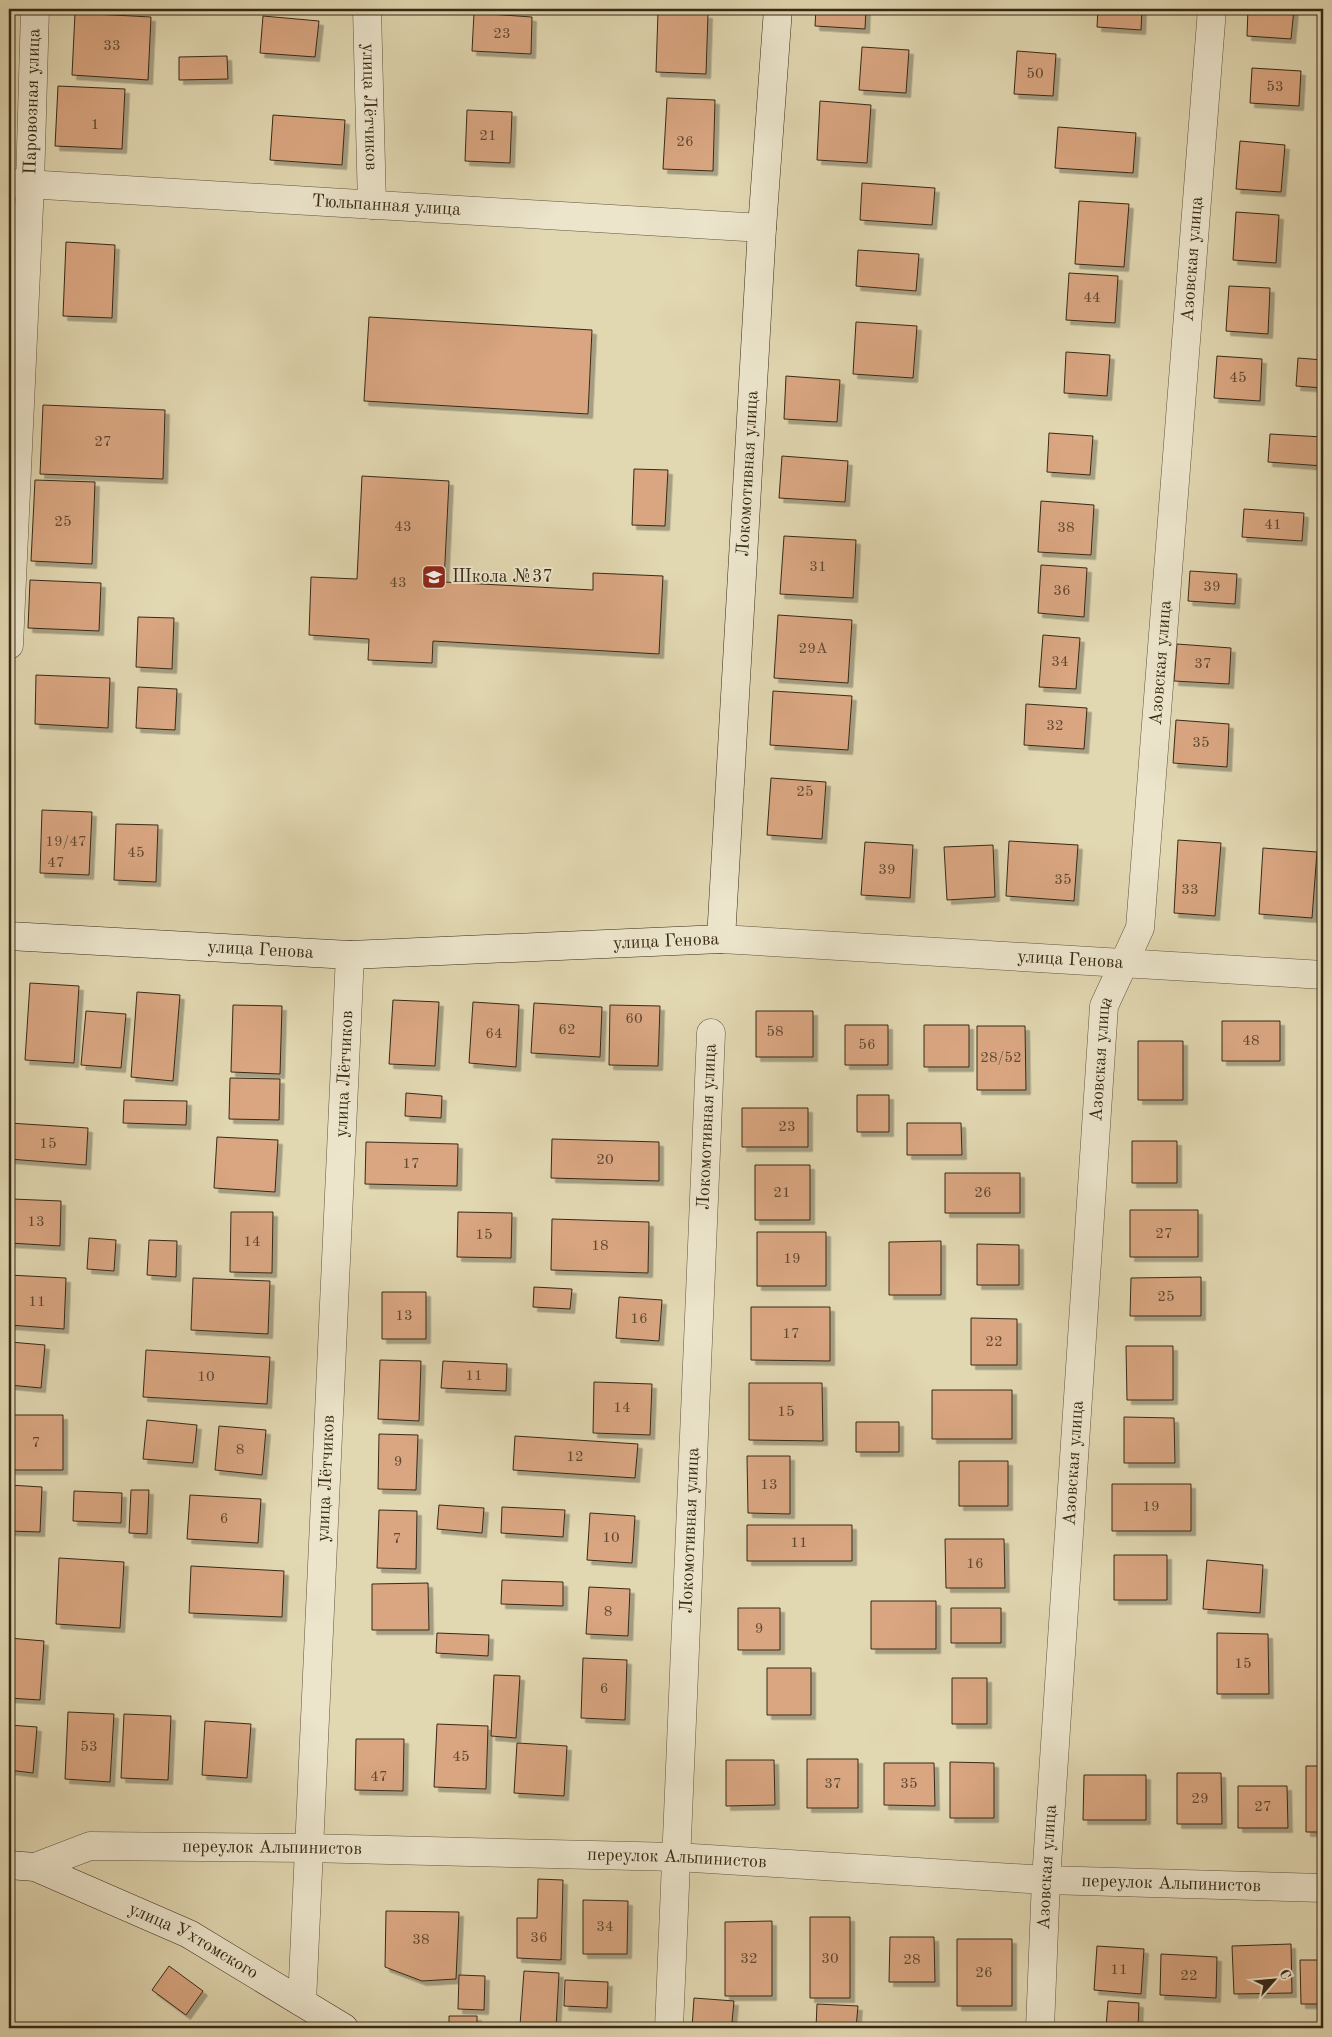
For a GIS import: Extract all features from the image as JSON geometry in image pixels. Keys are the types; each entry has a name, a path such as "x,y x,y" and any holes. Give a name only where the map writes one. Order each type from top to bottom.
{"street":[{"name":"Паровозная улица","path":"9,645 20,184 34,9"},
{"name":"улица Лётчиков","path":"367,9 372,205"},
{"name":"Локомотивная улица","path":"721,939 762,228 778,9"},
{"name":"Азовская улица","path":"1040,2028 1046,1880 1104,1006 1140,928 1212,9"},
{"name":"Тюльпанная улица","path":"20,184 762,228"},
{"name":"улица Генова","path":"9,936 350,955 721,939 1323,975"},
{"name":"улица Лётчиков","path":"302,2002 307,1848 350,955"},
{"name":"Локомотивная улица","path":"669,2028 711,1033"},
{"name":"переулок Альпинистов","path":"22,1866 90,1846 307,1848 677,1857 1046,1880 1323,1888"},
{"name":"улица Ухтомского","path":"22,1866 189,1934 344,2028"}],"building":[{"path":"816,9 866,9 865,29 815,26"},
{"path":"1098,9 1142,9 1141,30 1097,27"},
{"path":"1248,9 1294,9 1291,39 1247,36"},
{"path":"658,12 708,14 706,74 656,72"},
{"path":"75,13 151,17 148,80 72,75"},
{"path":"474,13 532,17 531,54 472,51"},
{"path":"263,16 319,21 315,57 260,53"},
{"path":"862,47 909,50 906,93 859,90"},
{"path":"1017,51 1056,54 1053,96 1014,94"},
{"path":"227,56 228,79 179,80 179,57"},
{"path":"1252,68 1301,71 1299,106 1250,103"},
{"path":"58,86 125,89 122,149 55,146"},
{"path":"667,98 715,100 713,171 663,169"},
{"path":"820,101 871,105 867,163 817,160"},
{"path":"467,110 512,112 510,163 465,161"},
{"path":"273,115 345,120 342,165 270,160"},
{"path":"1058,127 1136,133 1133,173 1055,168"},
{"path":"1240,141 1285,145 1281,192 1236,189"},
{"path":"862,183 935,188 932,225 860,220"},
{"path":"1079,201 1129,204 1124,267 1075,264"},
{"path":"1236,212 1279,215 1276,263 1233,260"},
{"path":"66,242 115,245 112,318 63,316"},
{"path":"858,250 919,254 916,291 856,286"},
{"path":"1069,273 1118,276 1115,323 1066,320"},
{"path":"1229,286 1270,288 1268,334 1226,331"},
{"path":"369,317 592,330 588,414 364,401"},
{"path":"856,322 917,326 913,378 853,374"},
{"path":"1066,352 1110,355 1107,396 1064,393"},
{"path":"1217,356 1262,359 1260,401 1214,398"},
{"path":"1298,358 1323,360 1323,388 1296,386"},
{"path":"786,376 840,380 837,422 784,419"},
{"path":"43,405 165,410 163,479 40,474"},
{"path":"1049,433 1093,436 1090,475 1047,472"},
{"path":"1270,434 1323,437 1323,466 1268,462"},
{"path":"782,456 848,461 845,502 779,498"},
{"path":"634,469 668,470 665,526 632,525"},
{"path":"362,476 449,481 444,582 593,590 593,573 663,576 659,654 433,641 432,663 368,660 369,639 309,635 311,577 357,579"},
{"path":"35,480 95,482 92,564 31,561"},
{"path":"1041,501 1094,505 1091,555 1038,552"},
{"path":"1244,509 1304,513 1302,541 1242,537"},
{"path":"784,536 856,540 853,598 780,594"},
{"path":"1041,565 1087,568 1084,617 1038,613"},
{"path":"1190,571 1237,574 1235,604 1188,601"},
{"path":"30,580 101,583 99,631 28,628"},
{"path":"778,615 852,620 848,683 774,678"},
{"path":"138,617 174,618 172,669 136,667"},
{"path":"1043,635 1080,638 1076,689 1039,687"},
{"path":"1177,644 1231,648 1229,684 1174,681"},
{"path":"36,675 110,678 108,728 35,724"},
{"path":"138,687 177,689 175,730 136,728"},
{"path":"773,691 852,696 848,750 770,745"},
{"path":"1026,704 1087,708 1084,749 1024,745"},
{"path":"1176,720 1229,724 1227,767 1173,763"},
{"path":"771,778 826,782 822,839 767,835"},
{"path":"42,810 92,812 89,875 40,873"},
{"path":"116,824 158,825 156,882 114,880"},
{"path":"1178,840 1221,843 1215,916 1174,913"},
{"path":"1009,841 1078,845 1074,901 1006,896"},
{"path":"865,842 913,845 910,898 861,895"},
{"path":"993,845 995,897 947,900 944,847"},
{"path":"1263,848 1317,852 1312,918 1259,914"},
{"path":"30,983 79,986 74,1063 25,1060"},
{"path":"137,992 180,995 173,1081 131,1077"},
{"path":"393,1000 439,1002 435,1066 389,1064"},
{"path":"473,1002 519,1005 516,1067 469,1063"},
{"path":"534,1003 602,1007 600,1057 531,1053"},
{"path":"233,1005 282,1006 280,1074 231,1072"},
{"path":"610,1005 660,1006 658,1066 609,1065"},
{"path":"86,1011 126,1014 121,1068 81,1065"},
{"path":"756,1011 813,1011 813,1057 756,1057"},
{"path":"1222,1021 1280,1021 1280,1061 1222,1061"},
{"path":"845,1025 888,1025 888,1065 845,1065"},
{"path":"924,1025 969,1025 969,1067 924,1067"},
{"path":"977,1026 1025,1026 1026,1090 977,1090"},
{"path":"1138,1041 1183,1041 1183,1100 1138,1100"},
{"path":"230,1078 280,1079 279,1120 229,1119"},
{"path":"406,1093 442,1096 441,1118 405,1116"},
{"path":"857,1095 889,1095 889,1132 857,1132"},
{"path":"124,1100 187,1101 186,1125 123,1123"},
{"path":"742,1108 808,1108 808,1147 742,1147"},
{"path":"9,1123 88,1128 86,1165 9,1159"},
{"path":"907,1123 961,1123 962,1155 907,1155"},
{"path":"217,1137 278,1140 275,1192 214,1188"},
{"path":"552,1139 659,1142 659,1181 551,1178"},
{"path":"1132,1141 1177,1141 1177,1183 1132,1183"},
{"path":"366,1142 458,1144 457,1186 365,1184"},
{"path":"755,1165 810,1165 810,1220 755,1220"},
{"path":"945,1173 1020,1173 1020,1213 945,1213"},
{"path":"12,1199 61,1201 60,1246 10,1243"},
{"path":"1130,1210 1198,1210 1198,1257 1130,1257"},
{"path":"231,1212 273,1212 272,1273 230,1272"},
{"path":"458,1212 512,1213 511,1258 457,1257"},
{"path":"552,1219 649,1222 648,1273 551,1270"},
{"path":"757,1232 826,1232 826,1286 757,1286"},
{"path":"89,1238 116,1240 114,1271 87,1269"},
{"path":"149,1240 177,1241 176,1277 147,1275"},
{"path":"941,1241 941,1295 889,1295 889,1242"},
{"path":"977,1244 1019,1245 1019,1285 977,1285"},
{"path":"9,1275 66,1278 64,1329 9,1325"},
{"path":"1201,1277 1201,1316 1130,1316 1131,1278"},
{"path":"193,1278 270,1281 268,1334 191,1330"},
{"path":"534,1287 572,1289 570,1309 533,1307"},
{"path":"382,1292 426,1292 426,1339 382,1339"},
{"path":"619,1297 662,1300 659,1341 616,1338"},
{"path":"751,1307 830,1307 830,1361 751,1360"},
{"path":"971,1318 1017,1319 1017,1365 971,1365"},
{"path":"10,1342 45,1345 41,1388 9,1385"},
{"path":"1126,1346 1173,1346 1173,1400 1127,1400"},
{"path":"146,1350 270,1357 267,1404 143,1397"},
{"path":"380,1360 421,1361 419,1421 378,1419"},
{"path":"443,1361 507,1364 506,1391 441,1388"},
{"path":"594,1382 652,1384 650,1435 593,1433"},
{"path":"749,1383 822,1383 823,1441 749,1440"},
{"path":"932,1390 1012,1390 1012,1439 932,1439"},
{"path":"9,1415 63,1415 63,1470 9,1470"},
{"path":"1124,1417 1174,1418 1175,1463 1124,1463"},
{"path":"147,1420 197,1425 193,1463 143,1459"},
{"path":"856,1422 899,1422 899,1452 856,1452"},
{"path":"219,1426 266,1430 262,1475 215,1470"},
{"path":"379,1434 418,1435 416,1490 378,1489"},
{"path":"515,1436 638,1444 635,1478 513,1470"},
{"path":"747,1456 790,1456 790,1514 748,1513"},
{"path":"959,1461 1008,1461 1008,1506 959,1506"},
{"path":"1112,1484 1191,1484 1191,1531 1112,1531"},
{"path":"9,1485 42,1487 40,1532 9,1531"},
{"path":"131,1490 149,1490 147,1534 129,1533"},
{"path":"74,1491 122,1493 121,1523 73,1521"},
{"path":"190,1495 261,1499 258,1543 187,1539"},
{"path":"439,1505 484,1508 482,1533 437,1529"},
{"path":"502,1507 565,1510 563,1537 501,1533"},
{"path":"379,1510 417,1511 416,1569 377,1568"},
{"path":"590,1513 635,1516 632,1563 587,1560"},
{"path":"747,1525 852,1525 852,1561 747,1561"},
{"path":"945,1539 1004,1539 1005,1588 946,1588"},
{"path":"1114,1555 1167,1555 1167,1600 1114,1600"},
{"path":"59,1558 124,1562 120,1628 56,1624"},
{"path":"1207,1560 1263,1565 1260,1613 1203,1609"},
{"path":"191,1566 284,1571 282,1617 189,1613"},
{"path":"502,1580 563,1582 563,1606 501,1604"},
{"path":"428,1583 429,1630 372,1630 372,1584"},
{"path":"589,1587 630,1589 628,1636 586,1634"},
{"path":"871,1601 936,1601 936,1649 871,1649"},
{"path":"738,1608 780,1608 780,1650 738,1650"},
{"path":"951,1608 1001,1608 1001,1643 951,1643"},
{"path":"437,1633 489,1635 488,1656 436,1653"},
{"path":"1217,1633 1268,1634 1269,1694 1217,1694"},
{"path":"9,1638 44,1641 40,1700 9,1698"},
{"path":"583,1658 627,1660 625,1720 581,1718"},
{"path":"767,1668 811,1668 811,1715 767,1715"},
{"path":"494,1675 520,1676 516,1738 491,1736"},
{"path":"952,1678 987,1678 987,1724 952,1724"},
{"path":"68,1712 114,1714 110,1782 65,1779"},
{"path":"124,1714 171,1716 168,1780 121,1778"},
{"path":"205,1721 251,1724 247,1778 202,1775"},
{"path":"437,1724 488,1726 486,1789 434,1787"},
{"path":"9,1725 37,1727 33,1773 9,1770"},
{"path":"356,1739 404,1739 403,1791 355,1790"},
{"path":"517,1743 567,1746 564,1796 514,1793"},
{"path":"807,1759 858,1759 858,1808 807,1808"},
{"path":"726,1760 774,1760 775,1805 726,1806"},
{"path":"950,1762 994,1763 994,1818 950,1818"},
{"path":"884,1763 934,1763 935,1806 884,1805"},
{"path":"1306,1766 1323,1766 1323,1832 1306,1832"},
{"path":"1177,1773 1221,1773 1222,1824 1177,1824"},
{"path":"1084,1775 1146,1775 1146,1820 1083,1820"},
{"path":"1238,1786 1287,1786 1288,1828 1238,1828"},
{"path":"538,1879 563,1880 561,1960 517,1958 517,1918 537,1918"},
{"path":"583,1900 628,1901 627,1954 583,1954"},
{"path":"386,1911 459,1912 456,1979 422,1981 385,1967"},
{"path":"810,1917 850,1917 850,1998 810,1998"},
{"path":"772,1921 772,1996 725,1996 725,1922"},
{"path":"890,1937 934,1937 935,1982 889,1982"},
{"path":"957,1939 1012,1939 1012,2006 957,2006"},
{"path":"1291,1944 1292,1993 1234,1994 1232,1946"},
{"path":"1097,1946 1144,1949 1141,1994 1094,1990"},
{"path":"1161,1954 1217,1957 1216,1998 1160,1995"},
{"path":"1300,1960 1323,1960 1323,2004 1301,2004"},
{"path":"169,1966 203,1991 186,2015 152,1990"},
{"path":"524,1971 559,1973 556,2028 520,2025"},
{"path":"459,1975 485,1976 484,2010 458,2009"},
{"path":"565,1980 608,1982 607,2008 564,2006"},
{"path":"694,1998 734,2001 732,2022 765,2025 764,2028 692,2028"},
{"path":"1108,2001 1139,2003 1138,2028 1106,2028"},
{"path":"817,2004 858,2006 856,2028 816,2028"},
{"path":"449,2016 477,2016 477,2028 449,2028"}],"place":[{"name":"Школа №37","path":"434,577"}]}
